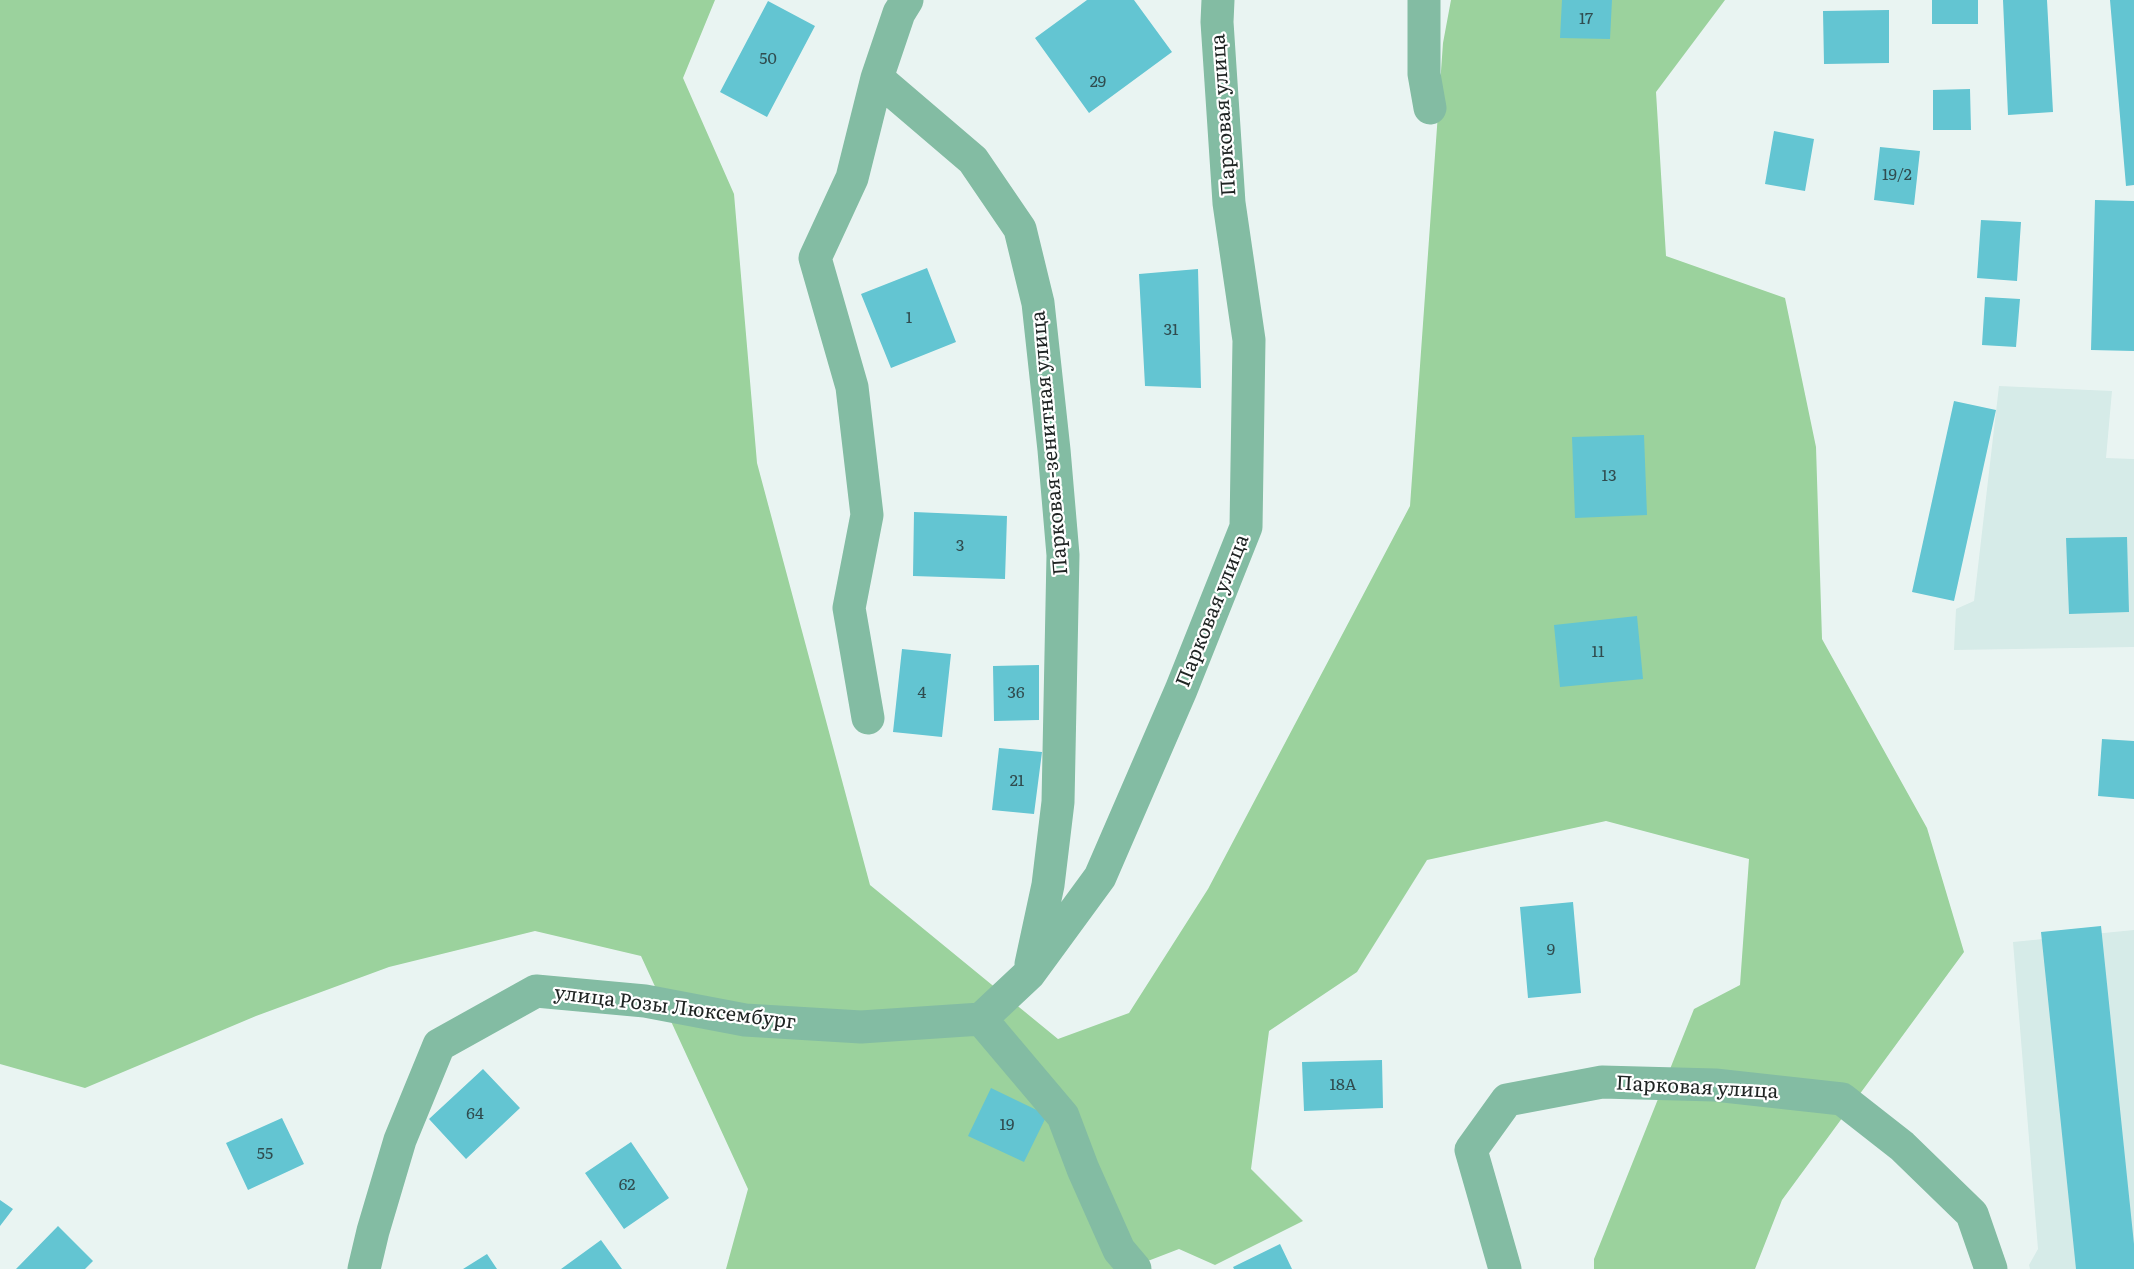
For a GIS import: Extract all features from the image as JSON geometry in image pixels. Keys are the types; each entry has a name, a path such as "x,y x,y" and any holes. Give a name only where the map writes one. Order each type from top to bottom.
{"street":[{"path":"868,718 849,608 867,515 866,504 852,387 815,258 852,178 877,78 899,13 907,0"},
{"name":"Парковая улица","path":"981,1019 1029,974 1100,877 1181,690 1246,527 1249,340 1229,203 1217,22 1218,0"},
{"path":"1424,0 1424,74 1430,108"},
{"name":"Парковая-зенитная улица","path":"877,78 974,160 1020,230 1038,303 1054,450 1062,578 1058,802 1048,885 1029,974"},
{"name":"улица Розы Люксембург","path":"364,1269 400,1140 439,1044 536,992 645,1001 745,1020 849,1026 981,1019"},
{"path":"981,1019 1063,1116 1083,1170 1119,1251 1136,1269"},
{"name":"Парковая улица","path":"1505,1269 1471,1150 1508,1100 1602,1082 1715,1084 1842,1099 1902,1146 1972,1214 1991,1269"}],"shaded area":[{"path":"1999,386 2112,391 2106,458 2134,459 2134,647 1954,650 1956,609 1974,601"},
{"path":"2134,930 2134,1269 2030,1269 2029,1265 2038,1249 2013,942"}],"green space":[{"path":"0,0 715,0 683,78 734,194 757,463 870,885 1058,1039 1129,1013 1208,889 1410,506 1443,43 1451,0 1725,0 1656,92 1666,256 1785,298 1816,447 1822,639 1927,828 1964,952 1782,1200 1755,1269 1594,1269 1594,1259 1694,1009 1740,985 1749,859 1606,821 1427,860 1357,972 1269,1031 1251,1169 1303,1221 1215,1265 1179,1249 1127,1269 726,1269 748,1189 641,956 535,931 389,967 256,1016 85,1088 0,1064"}],"building":[{"path":"1087,0 1134,0 1172,52 1089,113 1035,38"},
{"path":"1562,0 1612,0 1610,39 1560,38"},
{"path":"1932,0 1978,0 1978,24 1932,24"},
{"path":"2003,0 2047,0 2053,112 2008,115"},
{"path":"2110,0 2134,0 2134,185 2126,186"},
{"path":"768,1 815,26 767,117 720,92"},
{"path":"1889,10 1889,63 1824,64 1823,11"},
{"path":"1970,89 1971,130 1933,130 1933,90"},
{"path":"1774,131 1814,139 1805,191 1765,184"},
{"path":"1880,147 1920,151 1914,205 1874,200"},
{"path":"2095,200 2134,201 2134,351 2091,350"},
{"path":"1981,220 2021,222 2017,281 1977,278"},
{"path":"927,268 956,342 891,368 861,294"},
{"path":"1198,269 1201,388 1145,386 1139,274"},
{"path":"1985,297 2020,299 2016,347 1982,345"},
{"path":"1954,401 1996,410 1954,601 1912,592"},
{"path":"1644,435 1647,515 1575,518 1572,437"},
{"path":"914,512 1007,516 1005,579 913,576"},
{"path":"2127,537 2129,612 2069,614 2066,538"},
{"path":"1637,616 1643,679 1560,687 1554,625"},
{"path":"902,649 951,654 942,737 893,732"},
{"path":"1039,665 1039,720 994,721 993,666"},
{"path":"2102,739 2134,741 2134,799 2098,796"},
{"path":"999,748 1042,752 1034,814 992,810"},
{"path":"1573,902 1581,993 1528,998 1520,907"},
{"path":"2101,926 2134,1244 2134,1269 2076,1269 2041,932"},
{"path":"1382,1060 1383,1108 1304,1111 1302,1062"},
{"path":"483,1069 520,1108 466,1159 429,1119"},
{"path":"991,1088 1047,1115 1024,1162 968,1136"},
{"path":"282,1118 304,1164 248,1190 226,1143"},
{"path":"631,1142 669,1198 624,1229 585,1173"},
{"path":"0,1200 13,1209 0,1226"},
{"path":"58,1226 93,1261 85,1269 16,1269"},
{"path":"601,1240 622,1269 561,1269"},
{"path":"1280,1244 1292,1269 1234,1269 1233,1267"},
{"path":"487,1254 497,1269 463,1269"}]}
